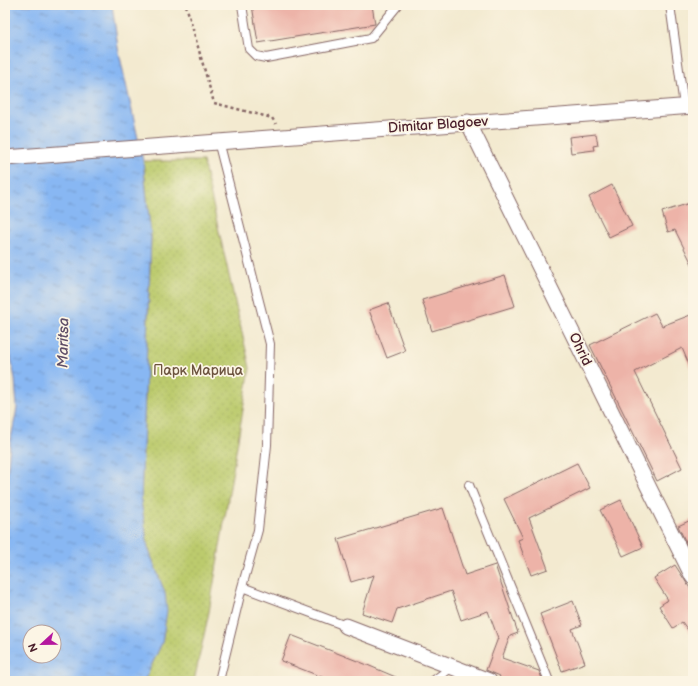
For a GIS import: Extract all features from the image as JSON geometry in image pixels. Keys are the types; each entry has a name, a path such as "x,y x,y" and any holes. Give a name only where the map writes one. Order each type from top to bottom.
{"street":[{"name":"Dimitar Blagoev","path":"5,158 688,106"},
{"name":"Ohrid","path":"468,122 693,577"},
{"path":"346,626 489,681"}],"lane":[{"path":"242,5 249,49 256,56 266,58 371,38 398,5"},
{"path":"670,5 688,106"},
{"path":"218,141 270,344 267,445 258,530 242,587 219,681"},
{"path":"469,485 549,681"},
{"path":"242,587 346,626"},
{"path":"433,681 452,667"}],"path":[{"path":"186,5 214,103 272,118 283,136"}],"green space":[{"name":"Парк Марица","path":"143,161 203,161 250,368 209,612 194,681 144,681 162,643 165,593 148,548 141,501 151,237"}],"water":[{"name":"Maritsa","path":"5,5 112,5 118,48 143,161 151,237 141,501 148,548 165,593 167,611 162,643 144,681 5,681 5,498 10,444 17,408 15,379 5,326"}],"building":[{"path":"252,5 372,5 375,24 258,43"},
{"path":"596,134 598,145 593,146 594,150 571,153 569,137"},
{"path":"612,185 632,226 609,237 589,197"},
{"path":"693,202 693,266 675,230 668,232 662,212"},
{"path":"505,275 515,306 432,331 422,300"},
{"path":"388,303 405,351 387,358 369,310"},
{"path":"655,313 662,326 693,314 693,374 682,348 635,372 682,468 657,481 590,345"},
{"path":"577,463 590,488 529,518 548,569 531,575 518,540 523,538 504,499"},
{"path":"621,500 643,547 623,556 600,510"},
{"path":"443,508 465,575 495,565 518,633 510,636 502,658 539,671 543,681 498,681 500,676 486,670 498,638 488,611 461,620 451,591 397,609 392,623 362,613 374,575 351,582 338,539"},
{"path":"693,519 693,557 678,526"},
{"path":"675,565 693,593 693,637 682,622 673,628 659,606 668,600 654,578"},
{"path":"573,601 582,625 572,629 585,663 562,671 540,614"},
{"path":"291,635 405,681 332,681 281,661"}]}
